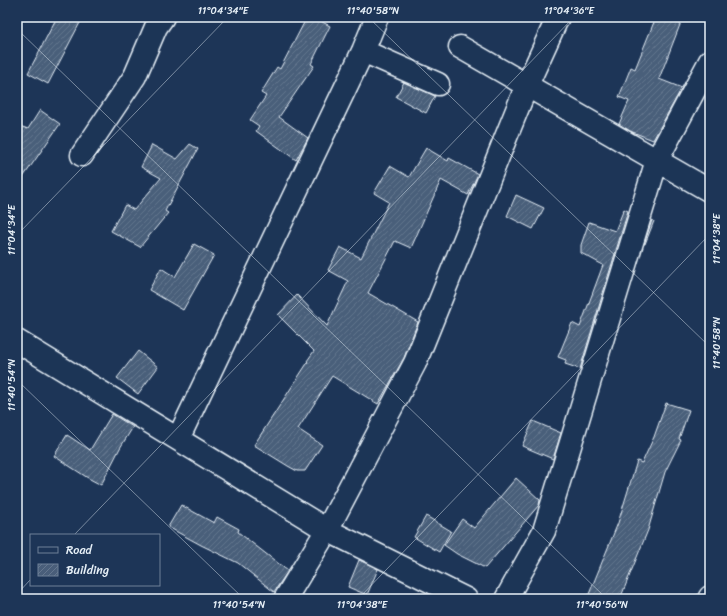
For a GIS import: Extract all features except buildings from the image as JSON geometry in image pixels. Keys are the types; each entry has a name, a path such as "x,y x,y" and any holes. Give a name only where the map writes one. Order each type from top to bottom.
{"street":[{"path":"82,155 135,76 156,27 163,17"},
{"path":"178,439 363,51 377,17"},
{"path":"285,599 327,530 415,363 527,85 558,17"},
{"path":"460,47 710,190"},
{"path":"363,51 438,84"},
{"path":"506,599 544,531 658,160 710,61"},
{"path":"17,341 327,530 466,599"}]}
